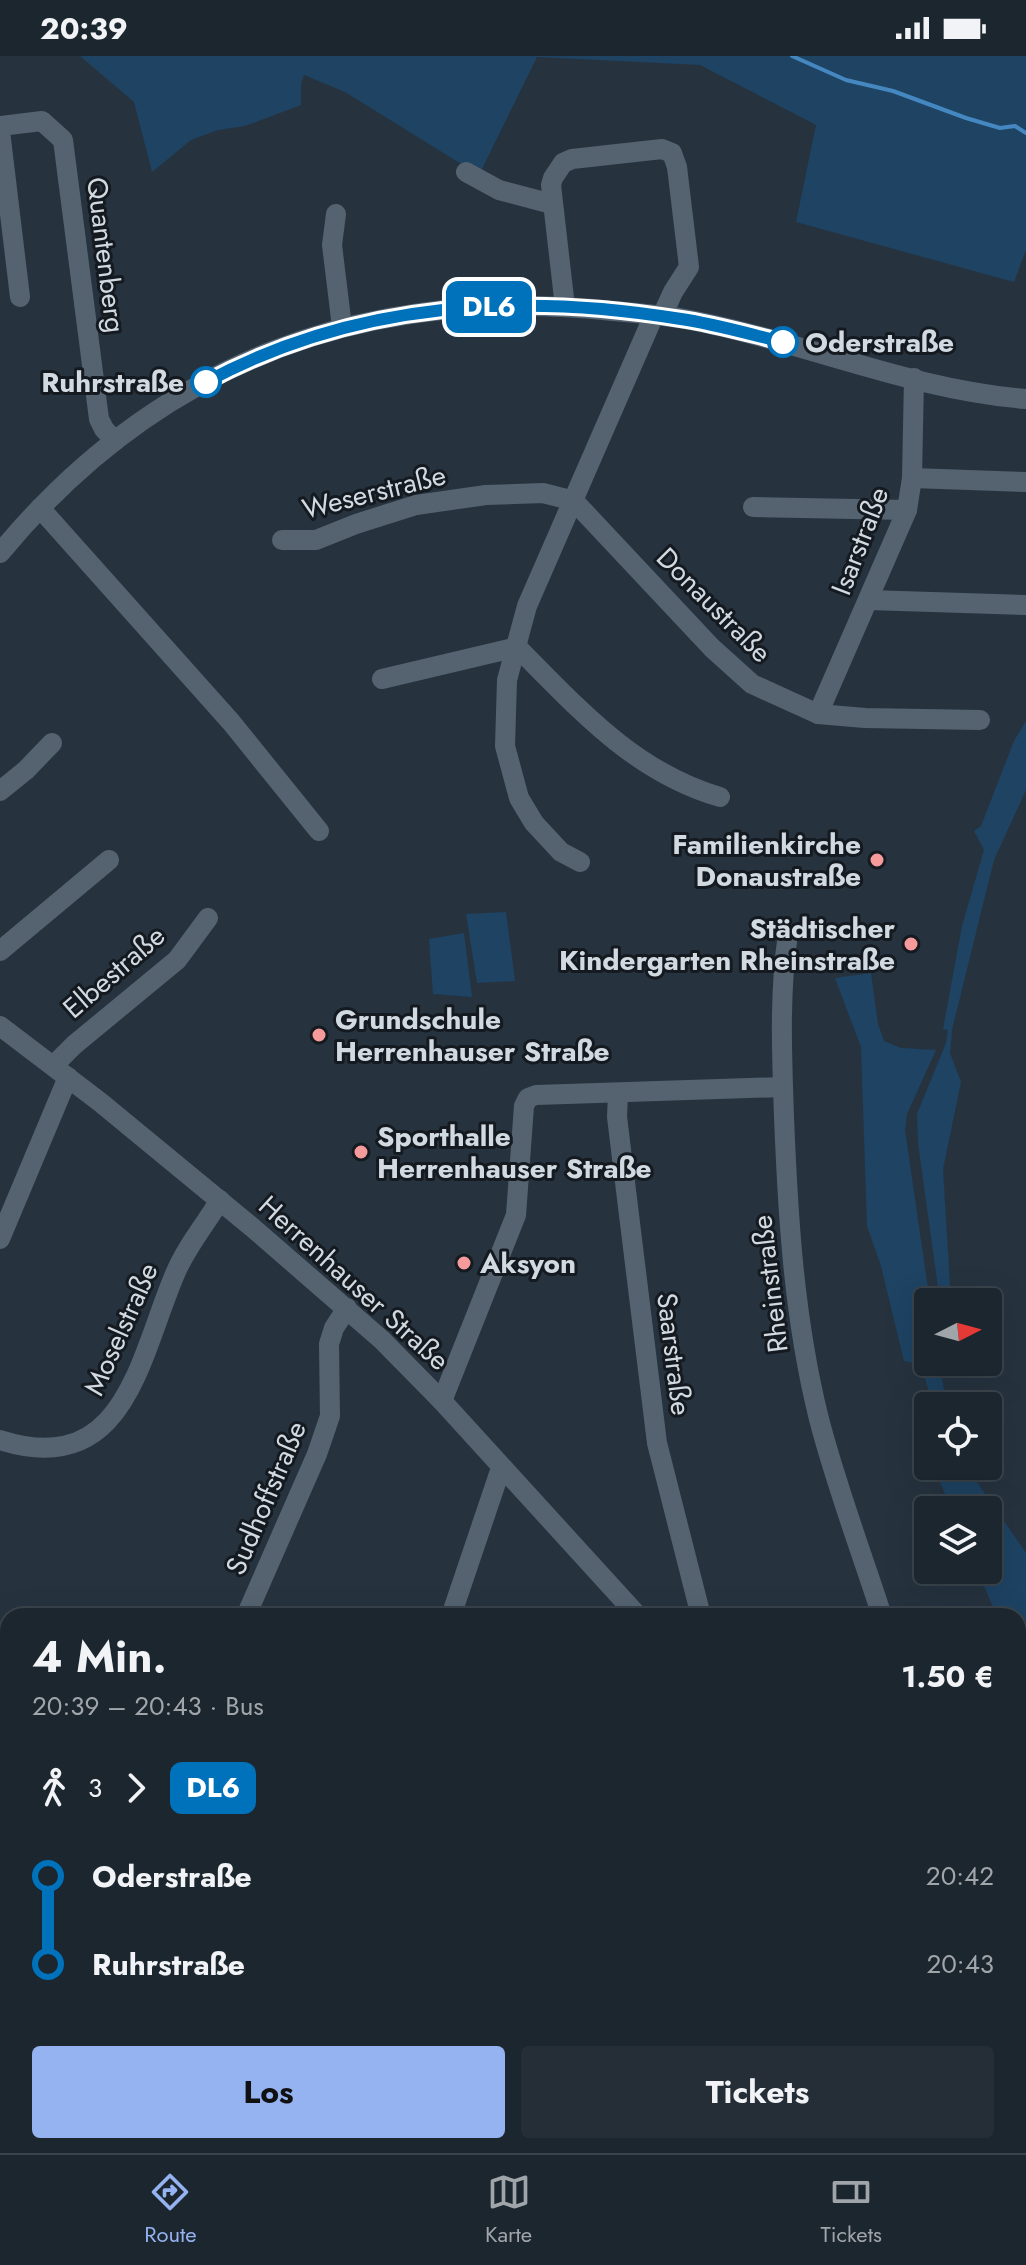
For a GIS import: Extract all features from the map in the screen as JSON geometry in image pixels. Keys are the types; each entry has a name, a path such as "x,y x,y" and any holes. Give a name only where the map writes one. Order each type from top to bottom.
{"street":[{"name":"Quantenberg","path":"20,297 0,129 42,121 63,140 99,419 115,441"},
{"path":"565,307 552,204 553,178 563,163 572,159 662,149 672,153 677,167 689,267 658,316 527,606 507,680 505,746 519,798 534,823 561,852 580,862"},
{"path":"466,172 499,190 552,204"},
{"path":"336,214 332,245 342,327"},
{"path":"0,553 40,508 115,441 171,402 218,375 288,344 342,327 413,312 518,306 658,316 769,339 976,392 1026,399"},
{"name":"Isarstraße","path":"818,714 907,510 912,478 914,378"},
{"path":"912,478 1026,482"},
{"name":"Weserstraße","path":"282,540 316,540 416,505 486,495 543,493 574,501"},
{"name":"Donaustraße","path":"574,501 712,648 752,684 818,714 980,720"},
{"path":"753,507 907,510"},
{"path":"40,508 231,722 319,831"},
{"path":"869,600 1026,605"},
{"path":"382,679 517,647"},
{"path":"517,647 618,745 665,776 720,797"},
{"path":"0,791 52,743"},
{"path":"0,951 109,860"},
{"name":"Elbestraße","path":"61,1071 74,1045 177,960 208,918"},
{"name":"Rheinstraße","path":"788,934 783,967 783,1087 789,1221 800,1327 819,1420 879,1608"},
{"name":"Herrenhauser Straße","path":"0,1026 61,1071 220,1200 347,1308 442,1401 631,1608"},
{"path":"0,1239 61,1071"},
{"path":"442,1401 516,1215 524,1106 528,1098 536,1095 783,1087"},
{"name":"Saarstraße","path":"618,1094 617,1117 657,1443 699,1608"},
{"name":"Moselstraße","path":"0,1440 54,1448 81,1440 106,1425 131,1388 175,1272 220,1200"},
{"name":"Sudhoffstraße","path":"250,1608 326,1429 331,1392 329,1344 334,1328 347,1308"},
{"path":"454,1608 501,1468"}],"shaded area":[{"path":"80,56 1026,56 1026,250 1014,282 796,222 816,125 700,65 537,57 479,175 345,92 304,75 301,105 245,126 218,130 191,140 152,172 134,102"},
{"path":"1026,721 1026,790 994,860 952,1030 950,1053 961,1082 943,1169 950,1288 938,1288 918,1143 917,1114 946,1043 948,1030 943,1029 962,926 984,850 974,831 981,826 1014,741"},
{"path":"506,912 515,981 477,983 466,914"},
{"path":"464,933 472,997 433,994 429,939"},
{"path":"871,973 878,1024 884,1041 901,1048 936,1050 907,1114 905,1130 928,1288 914,1288 914,1363 904,1361 881,1266 867,1226 861,1047 835,978"},
{"path":"924,1376 942,1376 944,1392 929,1392"},
{"path":"939,1480 976,1480 987,1496 946,1496"},
{"path":"1002,1518 1026,1553 1026,1608 994,1608 983,1584 1002,1584"}],"waterway":[{"path":"792,56 846,80 893,91 1000,128 1015,126 1026,133"}],"bus line":[{"name":"DL6","path":"206,382 288,344 342,327 413,312 465,308 575,307 654,315 783,342"}],"place":[{"name":"Oderstraße","path":"783,342"},
{"name":"Ruhrstraße","path":"206,382"},
{"name":"Familienkirche Donaustraße","path":"877,860"},
{"name":"Städtischer Kindergarten Rheinstraße","path":"911,944"},
{"name":"Grundschule Herrenhauser Straße","path":"319,1035"},
{"name":"Sporthalle Herrenhauser Straße","path":"361,1152"},
{"name":"Aksyon","path":"464,1263"}]}
